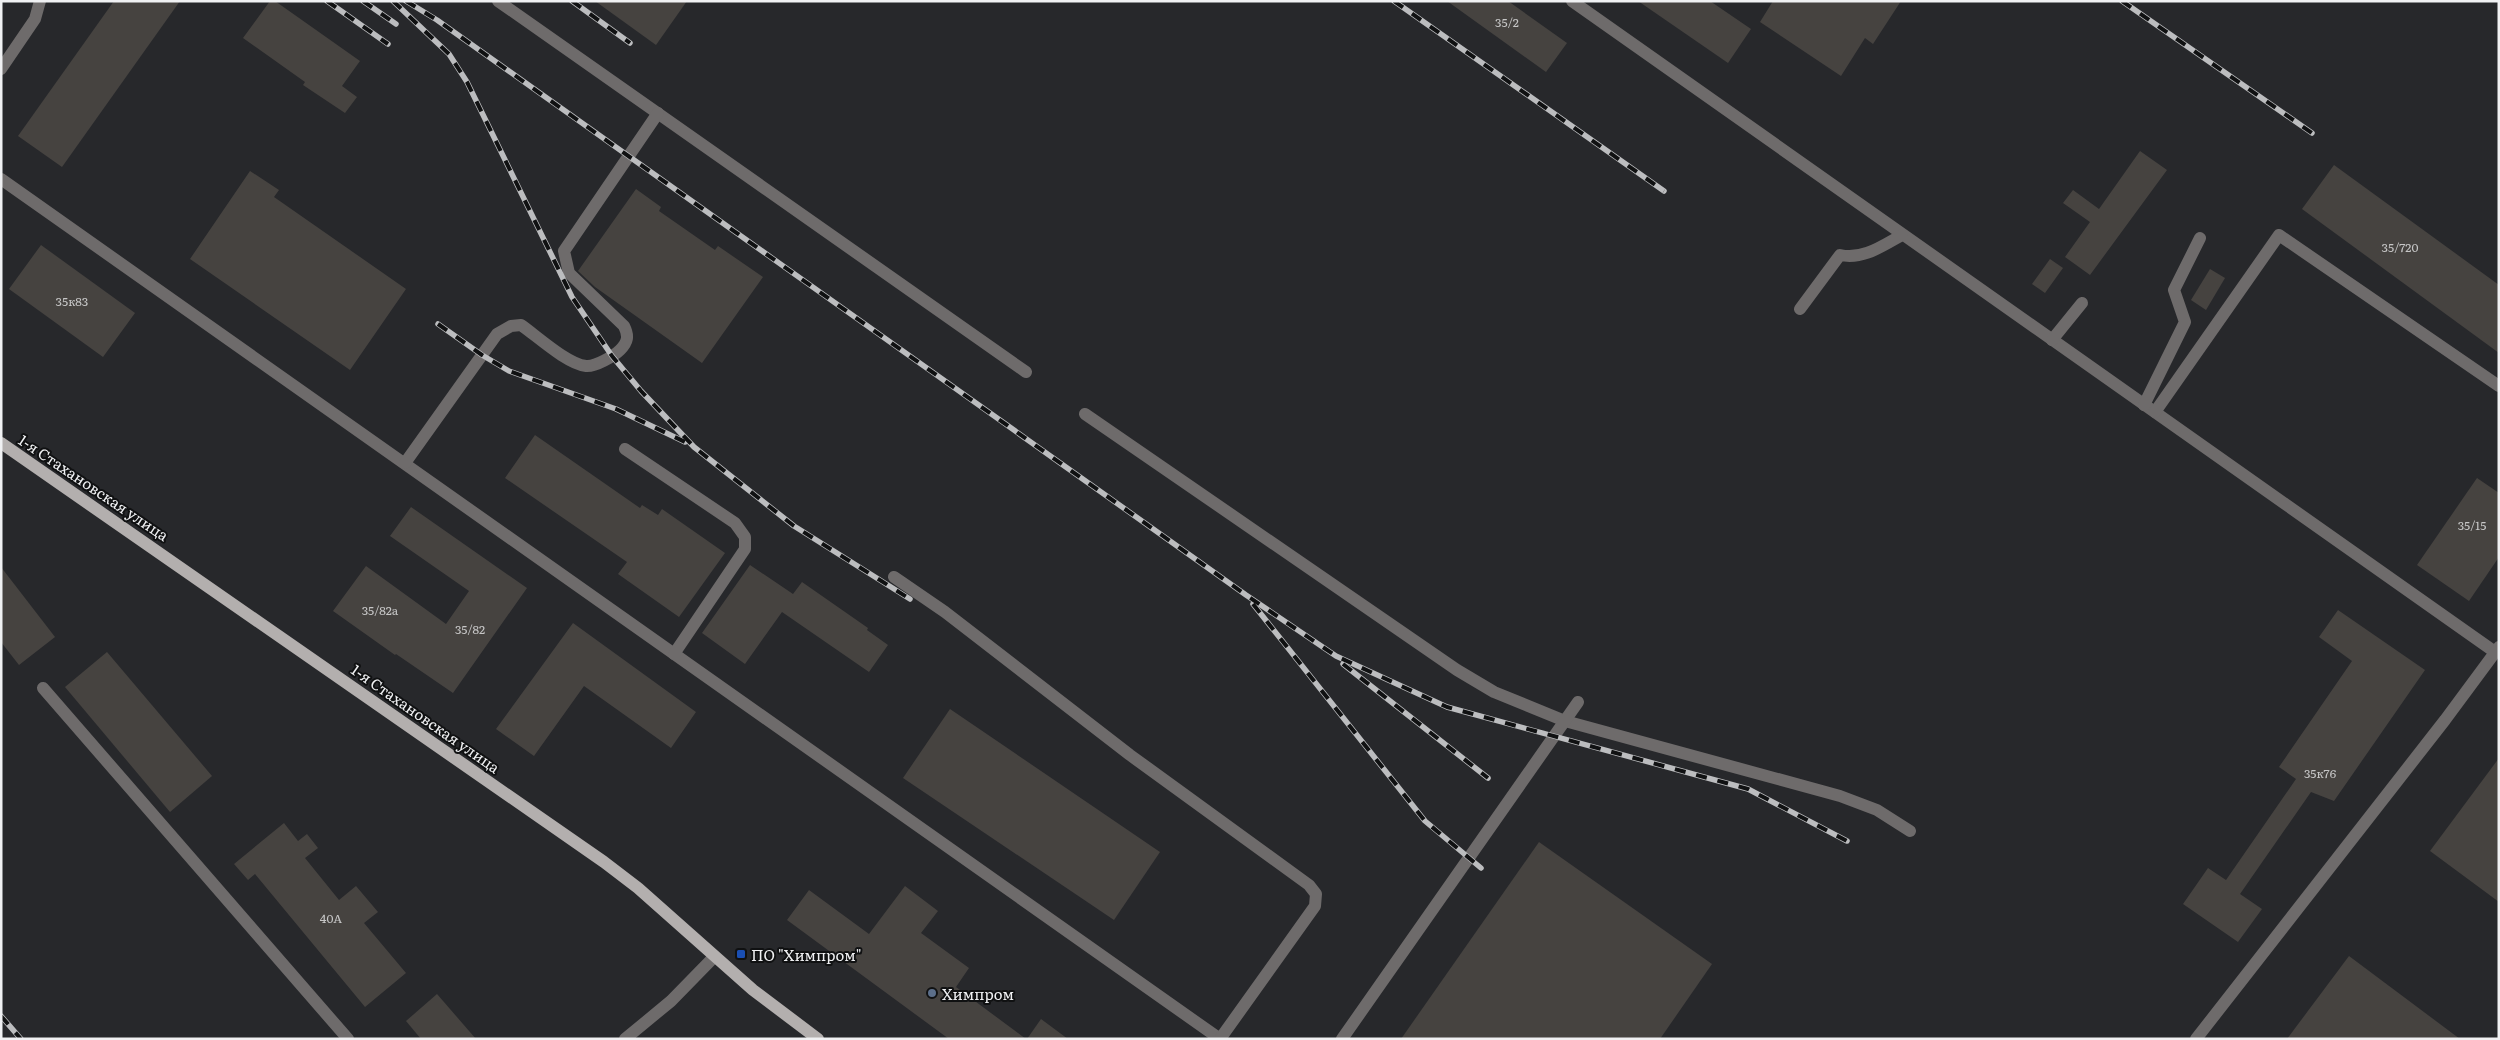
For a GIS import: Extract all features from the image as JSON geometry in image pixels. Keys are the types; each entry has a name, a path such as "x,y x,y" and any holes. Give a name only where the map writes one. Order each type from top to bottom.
{"main road":[{"name":"1-я Стахановская улица","path":"1,443 604,862 638,888 766,1001 818,1039"}],"lane":[{"path":"1,69 34,19 40,1"},
{"path":"498,1 1026,372"},
{"path":"1572,1 2144,405 2497,649 2445,720 2196,1039"},
{"path":"405,463 497,334 511,326 521,325 574,362 588,366 621,350 628,340 628,333 624,326 569,273 564,251 658,113"},
{"path":"1,179 1220,1039 1315,906 1316,894 1309,885 1130,756 945,612 894,577"},
{"path":"1800,309 1840,255 1851,258 1870,253 1902,235"},
{"path":"2155,412 2279,235 2499,386"},
{"path":"2144,405 2185,322 2174,290 2200,238"},
{"path":"2052,340 2082,303"},
{"path":"1085,414 1456,670 1494,692 1566,721 1840,796 1877,810 1910,830"},
{"path":"625,449 735,523 744,537 745,549 674,654"},
{"path":"43,688 348,1039"},
{"path":"1342,1039 1578,702"},
{"path":"625,1039 671,1001 714,957"}],"building":[{"path":"114,1 180,1 62,167 18,136"},
{"path":"270,1 275,1 360,61 342,86 357,97 345,113 303,85 305,82 243,38"},
{"path":"595,1 687,1 656,45"},
{"path":"1447,1 1508,1 1567,43 1546,72"},
{"path":"1638,1 1710,1 1751,29 1728,63"},
{"path":"1773,1 1901,1 1873,44 1865,38 1841,76 1760,22"},
{"path":"2140,151 2167,170 2090,275 2065,257 2090,222 2063,203 2073,190 2099,209"},
{"path":"2334,165 2499,285 2499,353 2302,209"},
{"path":"250,171 279,190 274,197 406,289 350,370 190,259"},
{"path":"636,189 661,207 659,211 715,250 718,246 763,277 702,363 595,287 578,271"},
{"path":"41,245 135,313 103,357 9,289"},
{"path":"2050,259 2063,268 2045,293 2032,284"},
{"path":"2210,269 2225,278 2206,310 2191,300"},
{"path":"535,435 640,508 642,505 658,515 662,509 725,553 679,617 618,574 627,562 505,478"},
{"path":"2477,478 2499,493 2499,557 2469,601 2417,565"},
{"path":"411,507 527,588 453,693 333,611 366,566 446,624 469,591 390,536"},
{"path":"750,565 793,594 802,582 868,628 867,630 888,645 869,672 782,612 745,664 702,633"},
{"path":"1,567 55,637 19,665 1,642"},
{"path":"2338,610 2425,670 2334,801 2311,792 2240,894 2262,909 2238,942 2183,904 2208,868 2226,880 2296,779 2279,767 2352,661 2319,637"},
{"path":"573,623 696,712 671,748 584,686 534,756 496,729"},
{"path":"107,652 212,776 170,812 65,687"},
{"path":"950,709 1160,852 1114,920 903,778"},
{"path":"2499,758 2499,902 2430,851"},
{"path":"284,823 298,841 307,834 318,848 305,858 339,900 356,886 378,912 364,923 406,973 365,1007 255,874 248,880 234,864"},
{"path":"1539,842 1712,964 1660,1039 1401,1039"},
{"path":"905,886 938,911 921,933 969,968 956,987 1026,1039 949,1039 787,920 809,890 869,934"},
{"path":"2349,956 2460,1039 2287,1039"},
{"path":"437,994 476,1039 421,1039 406,1021"},
{"path":"1041,1019 1068,1039 1027,1039"}],"railway":[{"path":"327,1 388,44"},
{"path":"363,1 396,24"},
{"path":"393,1 449,54 467,82 572,297 612,356 641,391 694,447 794,526 910,599"},
{"path":"406,1 437,20 1246,595 1336,656 1447,707 1748,789 1847,841"},
{"path":"572,1 630,43"},
{"path":"1394,1 1664,191"},
{"path":"2122,1 2312,133"},
{"path":"438,324 482,355 509,371 616,409 685,442"},
{"path":"1253,604 1425,821 1481,868"},
{"path":"1343,664 1488,778"},
{"path":"1,1016 21,1039"}],"place":[{"name":"ПО \"Химпром\"","path":"741,954"},
{"name":"Химпром","path":"932,993"}]}
